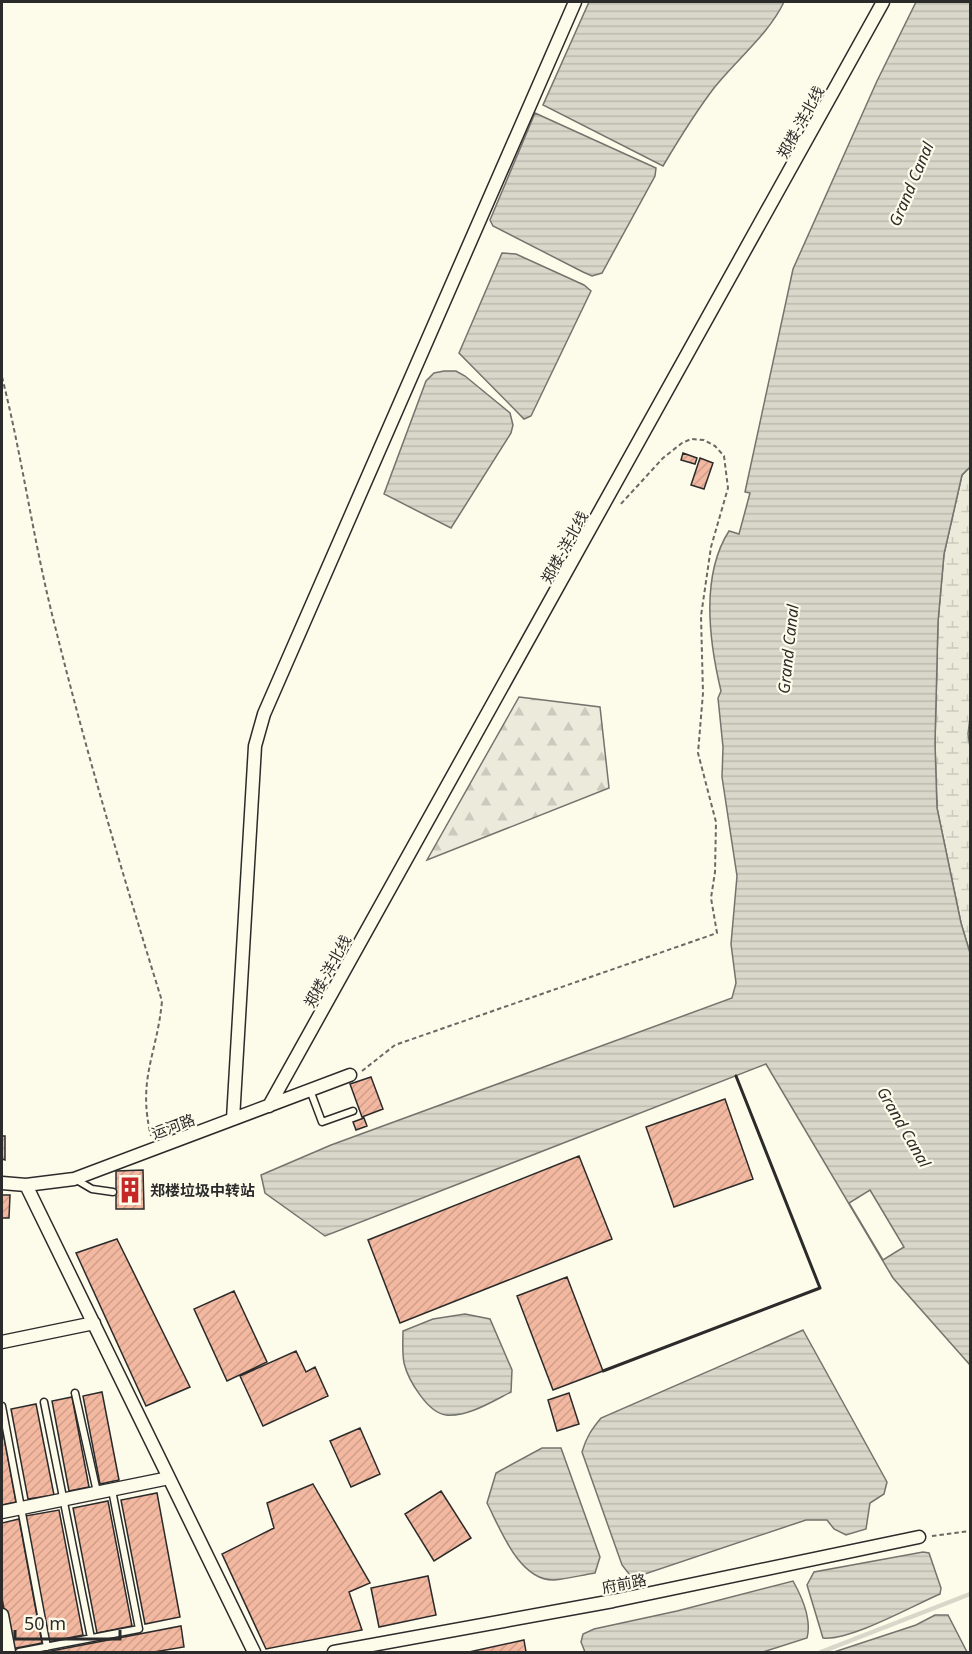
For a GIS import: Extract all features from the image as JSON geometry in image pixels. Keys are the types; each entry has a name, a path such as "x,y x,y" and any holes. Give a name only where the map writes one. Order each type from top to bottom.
{"street":[{"path":"233,1119 255,746 264,714 575,2"},
{"name":"郑楼-洋北线","path":"269,1106 883,2"},
{"name":"运河路","path":"2,1183 27,1185 74,1179 350,1075"},
{"path":"27,1185 254,1653"},
{"path":"2,1342 94,1323"},
{"path":"2,1512 169,1478"},
{"name":"府前路","path":"334,1653 613,1601 919,1537"},
{"path":"2,1614 9,1653"}],"lane":[{"path":"310,1090 322,1122 354,1111"},
{"path":"74,1179 92,1189 113,1192"},
{"path":"75,1393 97,1493"},
{"path":"44,1402 91,1638"},
{"path":"2,1406 47,1647"},
{"path":"19,1653 139,1629 112,1490"}],"path":[{"path":"2,377 16,433 31,523 56,630 162,1002 160,1026 148,1062 144,1088 147,1121 154,1149"},
{"path":"350,1075 367,1069 382,1053 395,1045 717,933 711,898 715,872 716,822 698,753 703,693 701,616 711,547 728,488 724,456 715,446 704,440 682,443 663,458 617,508"},
{"path":"919,1537 970,1531"}],"green space":[{"path":"970,467 970,718 968,734 970,747 970,953 961,923 937,808 935,743 938,622 944,554 962,475"},
{"path":"519,697 600,707 609,788 427,860"}],"water":[{"path":"589,2 784,2 770,25 707,97 663,166 543,105"},
{"name":"Grand Canal","path":"916,2 970,2 970,467 962,475 944,554 938,622 935,743 937,808 961,923 970,953 970,1365 893,1278 766,1064 325,1236 265,1193 261,1175 331,1145 732,998 736,983 731,944 737,876 722,777 723,747 718,698 721,691 711,630 711,588 714,568 729,531 739,534 750,493 745,492 793,269 877,81"},
{"path":"535,113 656,168 655,176 602,273 592,276 583,272 493,226 490,220"},
{"path":"502,253 516,254 584,285 591,291 531,416 524,419 459,353"},
{"path":"456,371 465,376 510,413 513,425 511,433 451,528 384,494 426,381 434,373"},
{"path":"465,1314 490,1319 512,1370 511,1392 463,1414 446,1415 439,1413 426,1402 410,1378 403,1359 403,1331 433,1319"},
{"path":"803,1330 887,1482 884,1494 870,1503 866,1529 846,1535 834,1529 827,1520 806,1520 636,1577 629,1574 622,1565 582,1452 594,1426 601,1418"},
{"path":"542,1448 561,1448 600,1557 595,1573 554,1580 542,1578 531,1572 512,1551 487,1503 496,1473"},
{"path":"923,1552 929,1553 941,1588 940,1594 865,1629 823,1638 807,1585 814,1572"},
{"path":"793,1581 803,1601 807,1616 807,1638 763,1652 585,1652 581,1642 583,1634 594,1629 677,1611"},
{"path":"935,1615 948,1615 967,1652 834,1652 916,1625"}],"pier":[{"path":"870,1190 904,1247 883,1260 849,1203"}],"building":[{"path":"683,453 697,458 695,464 681,460"},
{"path":"700,458 713,463 704,489 691,485"},
{"path":"371,1077 383,1109 362,1117 350,1084"},
{"path":"725,1099 753,1179 674,1207 646,1127"},
{"path":"364,1118 367,1126 356,1130 353,1122"},
{"path":"2,1136 5,1136 5,1160 2,1159"},
{"path":"579,1156 612,1239 400,1323 368,1240"},
{"name":"郑楼垃圾中转站","path":"143,1170 144,1209 116,1209 116,1171"},
{"path":"2,1195 10,1195 9,1218 2,1218"},
{"path":"117,1239 190,1387 146,1406 76,1253"},
{"path":"567,1277 603,1371 553,1390 517,1296"},
{"path":"234,1291 267,1362 227,1381 194,1309"},
{"path":"296,1351 306,1372 315,1367 328,1396 263,1426 240,1376"},
{"path":"102,1392 119,1480 100,1484 83,1396"},
{"path":"569,1393 579,1424 557,1431 548,1400"},
{"path":"72,1397 89,1487 69,1491 52,1401"},
{"path":"36,1404 54,1495 28,1499 11,1409"},
{"path":"2,1426 16,1502 2,1505"},
{"path":"360,1428 380,1474 351,1487 330,1441"},
{"path":"313,1484 370,1583 349,1592 362,1630 266,1649 222,1554 274,1528 267,1503"},
{"path":"441,1491 471,1538 434,1561 405,1514"},
{"path":"157,1493 180,1617 145,1624 121,1500"},
{"path":"108,1501 132,1626 97,1633 73,1508"},
{"path":"59,1510 83,1635 48,1642 25,1516"},
{"path":"19,1519 42,1643 11,1649 2,1598 2,1523"},
{"path":"428,1576 436,1615 379,1627 371,1588"},
{"path":"181,1626 184,1647 154,1652 46,1652"},
{"path":"524,1640 526,1652 469,1652"}],"waterway":[{"path":"821,1652 970,1594"}],"wall":[{"path":"603,1371 820,1288 736,1076"}],"place":[{"name":"郑楼垃圾中转站","path":"130,1190"}]}
